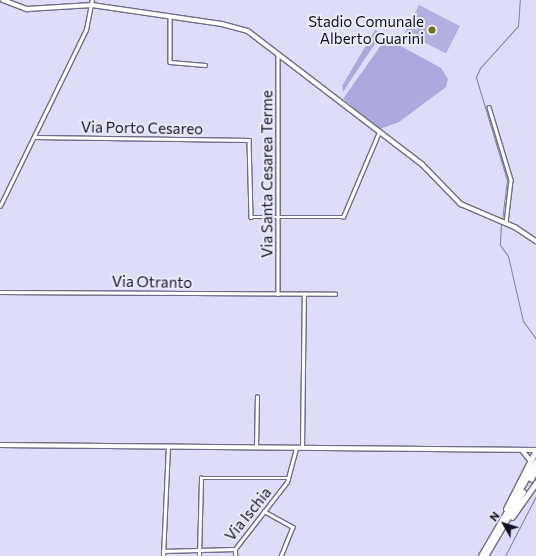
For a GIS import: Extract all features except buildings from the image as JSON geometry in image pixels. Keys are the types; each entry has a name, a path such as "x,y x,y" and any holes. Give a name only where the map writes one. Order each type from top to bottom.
{"highway":[{"path":"487,546 536,450"},
{"path":"481,556 536,462"},
{"path":"485,556 536,469"},
{"path":"493,543 536,482"}],"street":[{"path":"3,0 27,9 92,5 170,16 235,27 248,31 430,171 461,204 498,222 506,224 536,241"},
{"path":"0,206 86,30 92,0"},
{"path":"170,16 170,62 205,65"},
{"name":"Via Santa Cesarea Terme","path":"278,53 278,294"},
{"path":"489,107 511,180 506,224"},
{"path":"278,217 343,217 379,132"},
{"name":"Via Porto Cesareo","path":"35,137 249,140 251,217 278,217"},
{"name":"Via Otranto","path":"0,292 335,294"},
{"path":"302,449 304,295"},
{"path":"256,447 257,397"},
{"path":"0,445 256,447 296,449 536,450"},
{"path":"163,556 168,447"},
{"name":"Via Ischia","path":"163,551 199,552 235,549 289,478 296,449"},
{"path":"520,450 527,453 531,461"},
{"path":"199,556 201,478 289,478"},
{"path":"264,511 293,527 281,556"},
{"path":"235,549 236,556"}],"shaded area":[{"name":"Stadio Comunale Alberto Guarini","path":"419,5 460,26 446,54 405,33"},
{"path":"375,30 382,33 343,92 342,86"},
{"path":"386,38 441,68 448,79 446,87 399,122 380,129 343,99"}],"waterway":[{"path":"502,220 507,180 476,77 480,68 518,26 520,0"},
{"path":"501,223 500,245 508,256 523,321 536,339"},
{"path":"505,556 536,496"}],"place":[{"name":"Stadio Comunale Alberto Guarini","path":"432,30"}]}
